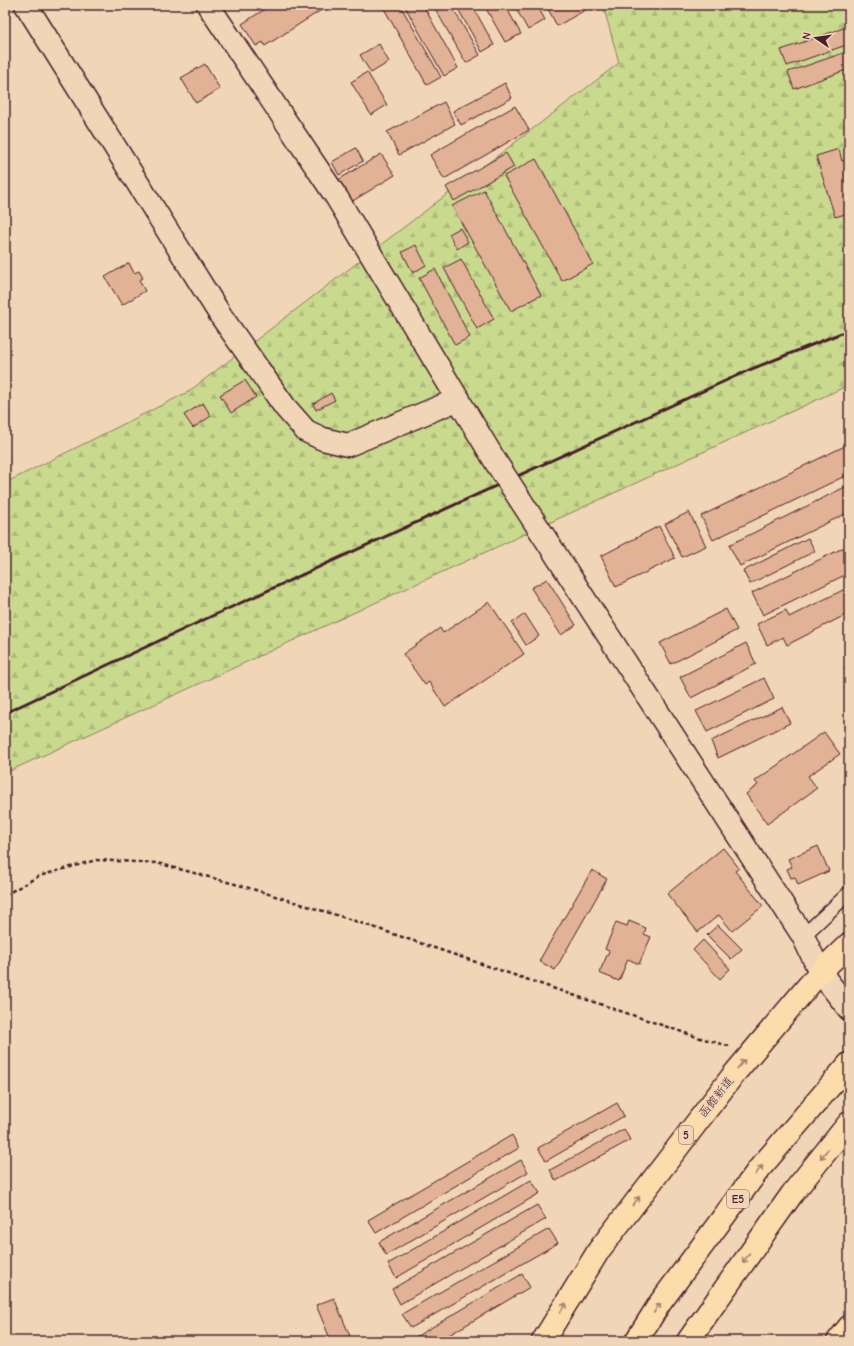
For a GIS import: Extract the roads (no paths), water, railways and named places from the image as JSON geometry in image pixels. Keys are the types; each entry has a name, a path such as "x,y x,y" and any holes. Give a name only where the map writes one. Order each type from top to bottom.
{"highway":[{"name":"函館新道","path":"543,1341 598,1250 752,1052 820,972 849,944"},
{"name":"E5","path":"636,1341 660,1303 759,1169 849,1064"},
{"path":"688,1341 792,1194 849,1123"},
{"path":"838,1341 849,1327"}],"street":[{"path":"26,5 222,316 285,407 306,431 323,439 348,445 459,399"},
{"path":"208,5 337,198 497,464 803,936 820,972 849,1009"}],"lane":[{"path":"803,936 849,894"}],"railway":[{"path":"5,713 212,616 749,370 849,330"}]}
